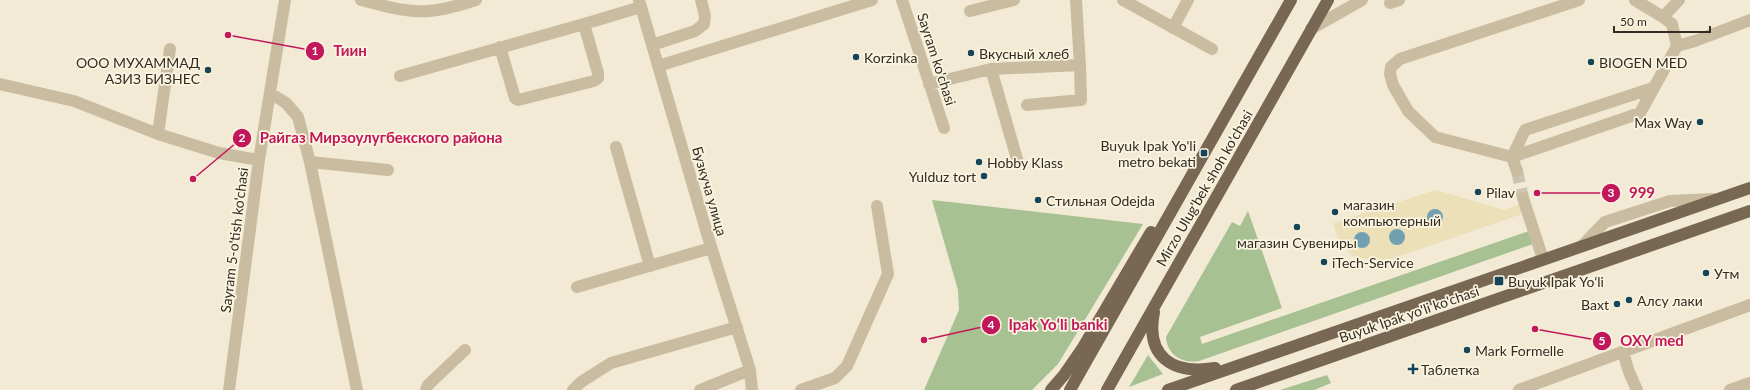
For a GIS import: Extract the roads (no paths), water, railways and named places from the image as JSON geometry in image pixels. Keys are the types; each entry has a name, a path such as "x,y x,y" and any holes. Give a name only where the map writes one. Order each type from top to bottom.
{"main road":[{"name":"Mirzo Ulug'bek shoh ko'chasi","path":"1070,390 1290,0"},
{"name":"Mirzo Ulug'bek shoh ko'chasi","path":"1107,390 1328,0"},
{"path":"1051,390 1064,375 1082,349 1137,253 1204,153"},
{"name":"Buyuk Ipak yo'li ko'chasi","path":"1244,363 1750,188"},
{"name":"Buyuk Ipak yo'li ko'chasi","path":"1236,390 1750,211"},
{"path":"1498,275 1492,279 1488,287 1491,295 1499,298"},
{"path":"1157,302 1152,321 1153,337 1160,352 1166,360 1181,369 1191,370 1244,363"},
{"path":"1168,390 1244,363"}],"street":[{"name":"Sayram 5-o'tish ko'chasi","path":"229,390 259,160 285,0"},
{"path":"360,0 375,2 399,9 427,11 452,8 476,0"},
{"path":"652,45 695,31 704,24 705,16 701,0"},
{"path":"658,66 872,0"},
{"name":"Sayram ko'chasi","path":"902,0 944,128"},
{"path":"970,11 1014,0"},
{"path":"1027,105 1081,100 1076,0"},
{"path":"1123,0 1212,49"},
{"path":"1173,28 1188,0"},
{"path":"1311,29 1362,0"},
{"path":"1579,0 1400,59 1391,67 1390,74 1393,84 1408,111 1435,137 1512,157 1640,113 1678,46 1750,20"},
{"path":"1635,0 1663,16 1672,24 1678,46"},
{"path":"1663,16 1679,0"},
{"path":"400,76 584,24 640,4"},
{"name":"Бузкуча улица","path":"640,4 712,248 750,370 752,390"},
{"path":"500,47 515,98 518,100 594,81 598,78 598,73 584,24"},
{"path":"158,134 170,49"},
{"path":"929,84 991,69 1080,65"},
{"path":"991,69 1017,160"},
{"path":"0,84 74,101 158,134 219,153 259,160"},
{"path":"1517,171 1512,157 1525,130 1653,88"},
{"path":"270,93 286,104 298,117 310,162 357,390"},
{"path":"616,147 650,266"},
{"path":"310,162 388,170"},
{"path":"1523,198 1543,259"},
{"path":"801,390 835,378 847,366 888,274 877,206"},
{"path":"577,287 712,248"},
{"path":"1519,390 1750,305"},
{"path":"573,390 581,382 611,363 737,328"},
{"path":"426,390 428,385 465,350"},
{"path":"1623,352 1629,372 1637,390"},
{"path":"700,390 750,370"},
{"path":"1730,390 1750,383"}],"water":[{"path":"1432,209 1438,209 1443,214 1441,223 1438,225 1432,225 1427,220 1427,214"},
{"path":"1397,229 1403,231 1405,237 1403,243 1397,245 1391,243 1389,237 1391,231"},
{"path":"1362,232 1368,234 1370,240 1368,246 1362,248 1356,246 1354,240 1356,234"}],"tunnel":[{"path":"1517,171 1523,198"}],"place":[{"name":"Тиин","path":"228,35"},
{"name":"Вкусный хлеб","path":"971,53"},
{"name":"Korzinka","path":"856,57"},
{"name":"BIOGEN MED","path":"1591,62"},
{"name":"ООО МУХАММАД АЗИЗ БИЗНЕС","path":"208,70"},
{"name":"Max Way","path":"1700,122"},
{"name":"Buyuk Ipak Yo'li metro bekati","path":"1204,153"},
{"name":"Hobby Klass","path":"979,162"},
{"name":"Yulduz tort","path":"984,176"},
{"name":"Райгаз Мирзоулугбекского района","path":"193,179"},
{"name":"Pilav","path":"1478,192"},
{"name":"999","path":"1537,193"},
{"name":"Стильная Odejda","path":"1038,200"},
{"name":"магазин компьютерный","path":"1335,212"},
{"name":"магазин Сувениры","path":"1297,227"},
{"name":"iTech-Service","path":"1324,262"},
{"name":"Утм","path":"1706,273"},
{"name":"Buyuk Ipak Yoʻli","path":"1499,281"},
{"name":"Алсу лаки","path":"1629,300"},
{"name":"Baxt","path":"1617,304"},
{"name":"OXY med","path":"1535,329"},
{"name":"Ipak Yoʻli banki","path":"924,340"},
{"name":"Mark Formelle","path":"1467,350"},
{"name":"Таблетка","path":"1413,369"}]}
